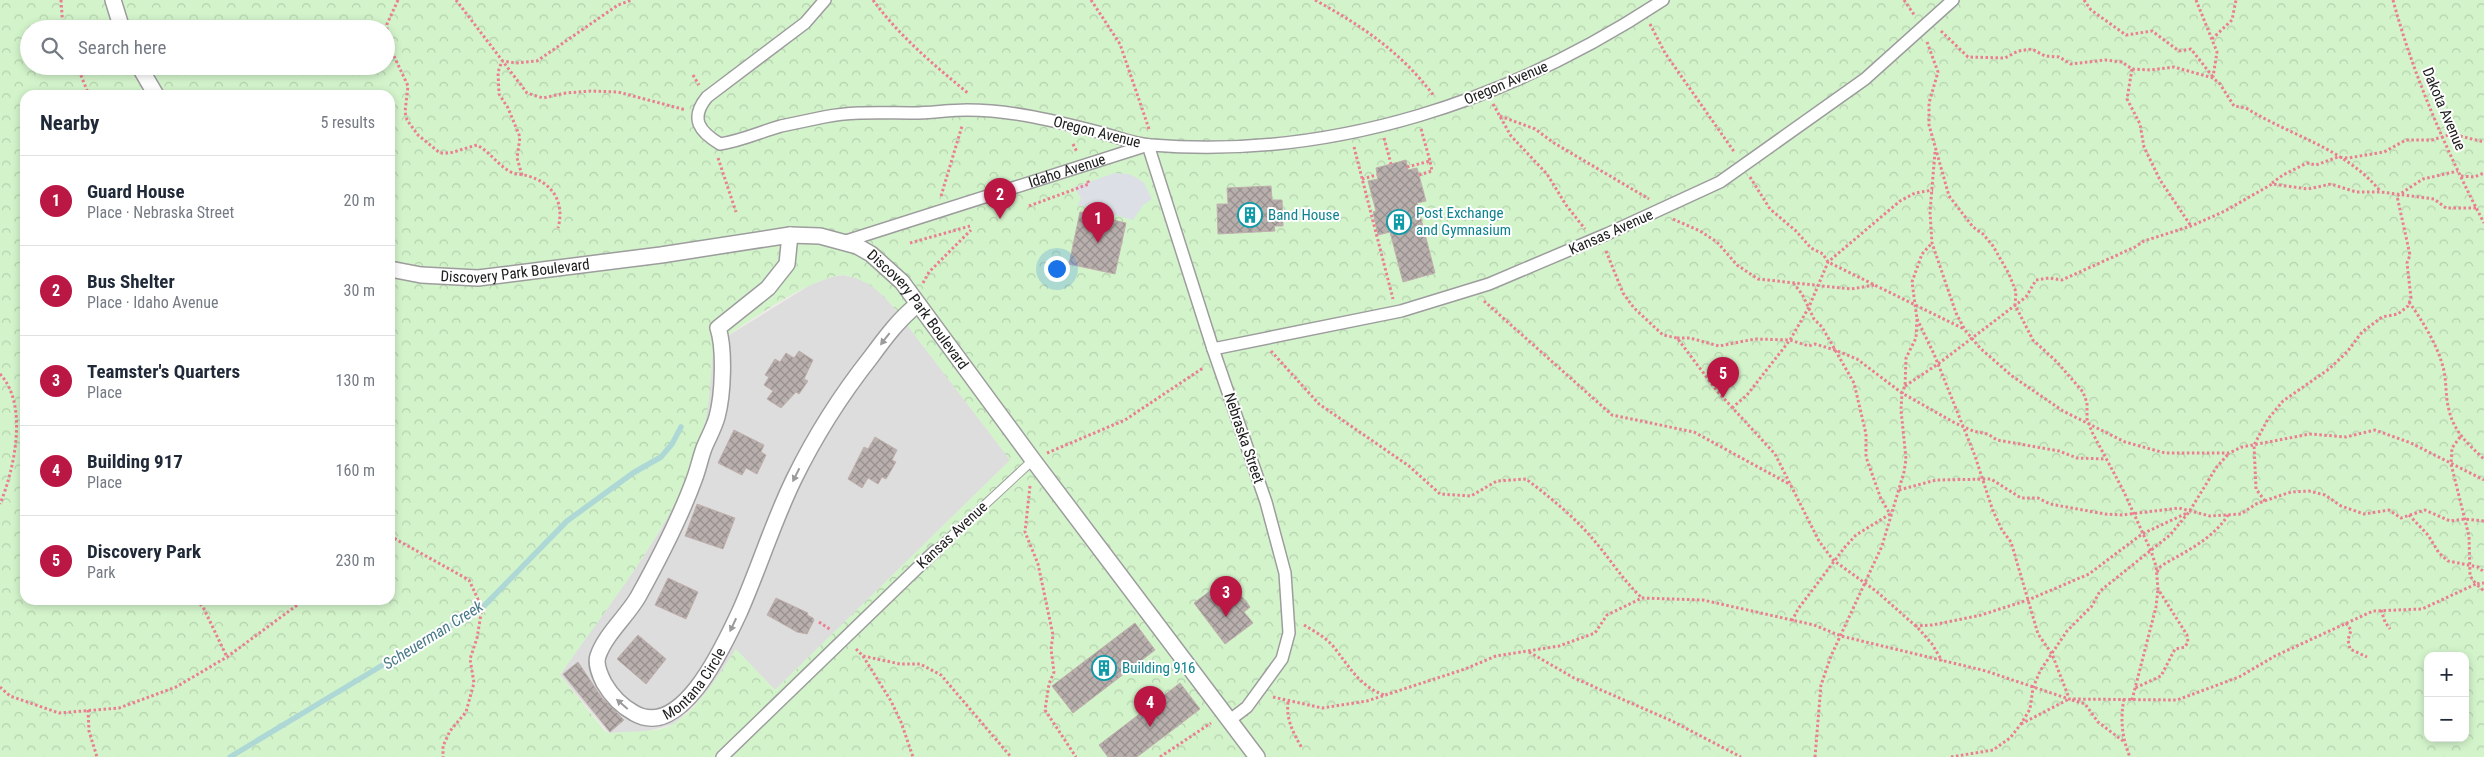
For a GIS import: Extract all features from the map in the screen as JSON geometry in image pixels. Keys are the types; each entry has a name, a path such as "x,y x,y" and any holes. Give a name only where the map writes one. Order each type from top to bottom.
{"street":[{"path":"113,0 119,20"},
{"path":"698,112 703,102 714,90 805,23 825,0"},
{"name":"Oregon Avenue","path":"698,112 697,122 705,135 720,144 735,142 780,126 835,115 864,112 915,113 966,110 1033,116 1148,145 1228,147 1314,141 1400,121 1487,94 1551,65 1644,13 1663,0"},
{"name":"Kansas Avenue","path":"1213,349 1401,311 1479,287 1598,238 1720,182 1865,78 1953,0"},
{"path":"144,75 153,90"},
{"name":"Idaho Avenue","path":"843,242 1148,145"},
{"name":"Nebraska Street","path":"1148,145 1213,349 1266,502 1285,573 1289,633 1282,659 1247,707 1227,716"},
{"name":"Discovery Park Boulevard","path":"395,270 421,275 478,278 661,255 790,235 820,236 857,246 887,267 902,282 1033,460 1257,757"},
{"name":"Montana Circle","path":"790,235 787,264 768,288 718,328 722,340 723,353 717,417 694,480 670,537 639,596 622,622 603,645 597,659 599,672 612,696 638,716 656,717 676,708 692,695 712,666 748,593 794,479 823,427 857,374 902,316 918,304"},
{"name":"Kansas Avenue","path":"722,757 935,551"}],"lane":[{"name":"Kansas Avenue","path":"935,551 1033,460"}],"path":[{"path":"61,0 62,20"},
{"path":"389,20 398,0"},
{"path":"456,0 527,93 543,98 566,93 618,92 698,112"},
{"path":"502,61 516,63 537,61 618,5 632,0"},
{"path":"874,0 890,23 915,48 974,98"},
{"path":"1091,0 1120,44 1149,129 1148,145"},
{"path":"1314,0 1388,45 1421,79 1443,108"},
{"path":"2084,0 2091,10 2126,36 2152,31 2179,51 2191,49 2213,78 2220,84 2234,106 2246,108 2342,157 2370,179 2381,192"},
{"path":"2196,0 2217,52 2213,78"},
{"path":"2212,39 2232,20 2236,0"},
{"name":"Dakota Avenue","path":"2393,0 2416,75 2442,137 2484,223"},
{"path":"1644,13 1665,52 1744,165 1770,209 1796,231 1811,248 1823,254 1828,262 1964,330 1980,348 2012,376 2063,411 2125,442 2147,450 2176,453 2229,452 2310,434 2346,437 2376,430 2412,442 2450,464 2484,480"},
{"path":"1932,20 1968,58 2005,58 2018,51 2032,49 2045,56 2059,57 2071,64 2105,60 2122,62 2132,69 2151,70 2174,67 2213,78"},
{"path":"1923,28 1938,72 1929,103 1929,125 1949,196 1973,227 1983,234 1993,246 2009,274 2016,292 2015,305 2033,340 2057,362 2083,392 2088,403 2089,424 2151,551 2157,573 2156,607 2132,700"},
{"path":"395,58 408,86 407,120 418,135 440,153 450,153 477,145 486,150 501,166 512,173 544,182 556,194 561,216 558,228"},
{"path":"502,61 498,72 499,94 508,108 520,137 517,158 522,175"},
{"path":"2132,69 2127,99 2140,124 2144,147 2160,180 2191,226"},
{"path":"81,75 87,90"},
{"path":"693,75 699,85"},
{"path":"1487,94 1510,136 1547,174 1566,205 1584,228 1598,238 1610,258 1623,293 1634,308 1663,335 1690,338 1719,346 1755,339 1790,340 1809,346 1815,344 1835,350 1863,363 1902,393 1962,427 1988,434 1996,440 2059,451 2078,458 2105,460"},
{"path":"935,214 966,110"},
{"path":"1412,132 1421,129 1432,171 1419,175"},
{"path":"1382,131 1391,164"},
{"path":"1905,386 1973,339 2026,297 2036,280 2049,278 2062,280 2135,247 2144,241 2191,226 2225,211 2272,184 2282,175 2307,163 2316,165 2338,156 2384,152 2406,140 2432,140 2460,135 2484,142"},
{"path":"1376,141 1394,137"},
{"path":"1361,145 1353,147 1392,295"},
{"path":"1935,149 1930,212 1932,243 1956,313 1964,330"},
{"path":"718,157 736,212"},
{"path":"1407,167 1430,162"},
{"path":"2397,196 2423,179 2458,171"},
{"path":"2460,176 2474,178 2484,173"},
{"path":"1362,179 1377,175"},
{"path":"1029,206 1089,182"},
{"path":"2272,184 2308,189 2331,184 2356,192 2381,192 2397,196 2434,199 2446,208 2476,208"},
{"path":"1732,408 1747,395 1790,340 1809,308 1828,262 1900,201 1915,193 1933,190"},
{"path":"2265,501 2256,488 2254,445 2268,419 2283,401 2329,369 2347,352 2362,332 2382,317 2398,314 2411,298 2407,263 2410,254 2397,196"},
{"path":"910,243 970,226"},
{"path":"922,286 929,272 971,230"},
{"path":"1932,243 1922,254 1912,282 1917,318 1938,364 1993,510 2002,530 2011,542 2038,634 2052,654 2070,699"},
{"path":"1794,284 1854,383 1866,434 1866,457 1882,499 1890,514"},
{"path":"1479,287 1485,302 1533,342 1589,396 1612,415 1694,432 1792,485"},
{"path":"2409,302 2424,323 2440,360 2447,384 2448,409 2460,436 2484,459"},
{"path":"1815,757 1821,685 1831,656 1882,546 1890,514 1899,490 1906,459 1901,410 1902,393 1905,386 1906,358 1916,338 1917,318"},
{"path":"1677,338 1732,408 1764,439 1792,485 1819,542 1833,560 1866,584 1915,626 1932,644 1942,661"},
{"path":"1260,340 1319,404 1409,466 1440,494 1471,496 1497,481 1526,479 1564,509 1597,543 1622,579 1642,598"},
{"path":"1033,460 1125,420 1205,368 1218,362"},
{"path":"0,374 11,394 16,417 16,447 0,504"},
{"path":"2460,436 2452,448 2450,464 2469,536 2470,576 2484,591"},
{"path":"1951,757 1994,750 2010,738 2030,709 2033,688 2040,671 2067,631 2092,606 2100,591 2170,535 2190,512 2216,468 2229,452"},
{"path":"1899,490 1929,481 1991,479 2021,498 2038,498 2050,504 2105,514 2179,508 2210,516 2241,514 2265,501 2291,492 2310,491 2325,495 2341,506 2364,514 2389,510 2401,518 2425,510 2450,521 2465,519 2484,521"},
{"path":"1030,486 1025,532 1038,564 1053,635 1051,649 1054,672 1048,684 1045,710 1076,757"},
{"path":"1915,626 1932,625 1981,615 2028,600 2089,574 2142,534 2190,512"},
{"path":"1792,621 1798,609 1826,574 1833,560 1856,535 1890,514"},
{"path":"2157,573 2161,566 2210,537 2220,528 2228,515"},
{"path":"2409,515 2428,535 2439,553 2448,561 2470,564 2484,572"},
{"path":"395,541 468,580 474,587 482,608 477,638 470,659 474,683 466,712 450,731 443,746 443,757"},
{"path":"2021,724 2070,699 2177,700 2239,677 2275,656 2373,611 2422,609 2476,584 2484,583"},
{"path":"2135,688 2161,676 2175,649 2184,648 2188,642 2187,635 2158,588"},
{"path":"1258,693 1288,702 1322,708 1367,701 1465,669 1496,656 1559,646 1596,633 1607,615 1642,598 1704,600 1814,625 1841,636 1986,671 2085,704 2098,722 2123,741"},
{"path":"201,605 227,657"},
{"path":"0,687 10,696 59,713 119,708 176,688 227,657 297,605"},
{"path":"2381,610 2390,629"},
{"path":"1288,622 1303,625 1316,632 1332,646 1359,680 1370,690 1385,695"},
{"path":"2346,623 2351,630 2348,640 2350,650 2368,657"},
{"path":"853,645 863,656 895,708 913,757"},
{"path":"1527,652 1574,678 1672,721 1741,757"},
{"path":"863,656 900,664 920,664 941,675 1011,757"},
{"path":"2124,699 2122,711 2123,741 2130,757"},
{"path":"1288,702 1287,714 1290,725 1302,748"},
{"path":"88,710 89,731 97,757"},
{"path":"1160,757 1227,716"}],"shaded area":[{"path":"1115,173 1129,174 1137,178 1144,183 1152,199 1143,205 1133,220 1078,205 1081,198 1074,187"},
{"path":"843,275 861,279 877,289 891,304 1011,460 775,690 736,650 708,691 675,724 644,732 609,733 560,675 661,529 713,345 810,285 830,277"}],"green space":[{"path":"0,0 2484,0 2484,757 0,757","holes":["843,275 870,285 886,298 1010,460 775,690 736,649 706,693 677,722 667,727 653,730 609,733 605,731 560,675 637,566 672,509 687,480 705,425 713,345 794,293 828,278"]}],"building":[{"name":"Post Exchange and Gymnasium","path":"1406,160 1408,170 1417,168 1426,201 1417,203 1435,273 1403,282 1390,232 1378,235 1373,212 1376,211 1368,181 1378,179 1376,168"},
{"name":"Band House","path":"1271,186 1272,200 1282,200 1283,226 1274,226 1275,231 1218,234 1217,204 1228,204 1227,188"},
{"path":"1080,212 1126,223 1115,274 1069,264"},
{"path":"799,351 813,360 804,379 808,381 799,394 796,392 781,408 767,399 773,391 764,385 769,377 765,375 775,359 780,362 786,353 794,358"},
{"path":"734,430 764,445 761,452 766,455 757,474 746,468 742,475 718,463"},
{"path":"875,437 897,450 892,460 896,462 886,479 882,477 878,484 868,478 862,488 848,479 864,447 868,449"},
{"path":"697,504 735,518 723,549 685,536"},
{"path":"668,578 698,592 686,619 655,605"},
{"path":"1222,582 1227,590 1233,585 1250,607 1244,612 1253,623 1225,644 1194,603"},
{"path":"776,598 808,613 807,615 813,618 814,620 807,634 797,632 767,615"},
{"name":"Building 916","path":"1135,623 1155,650 1073,713 1052,686"},
{"path":"638,635 666,659 646,684 617,659"},
{"path":"578,662 602,698 624,720 610,732 563,674"},
{"path":"1180,683 1200,709 1137,757 1108,757 1099,745"}],"waterway":[{"name":"Scheuerman Creek","path":"230,757 411,648 482,608 567,521 633,473 661,457 672,444 681,427"}],"place":[{"name":"Band House","path":"1250,215"},
{"name":"Bus Shelter","path":"1000,219"},
{"name":"Post Exchange and Gymnasium","path":"1399,222"},
{"name":"Guard House","path":"1098,243"},
{"name":"Discovery Park","path":"1723,398"},
{"name":"Teamster's Quarters","path":"1226,617"},
{"name":"Building 916","path":"1104,668"},
{"name":"Building 917","path":"1150,727"}]}
